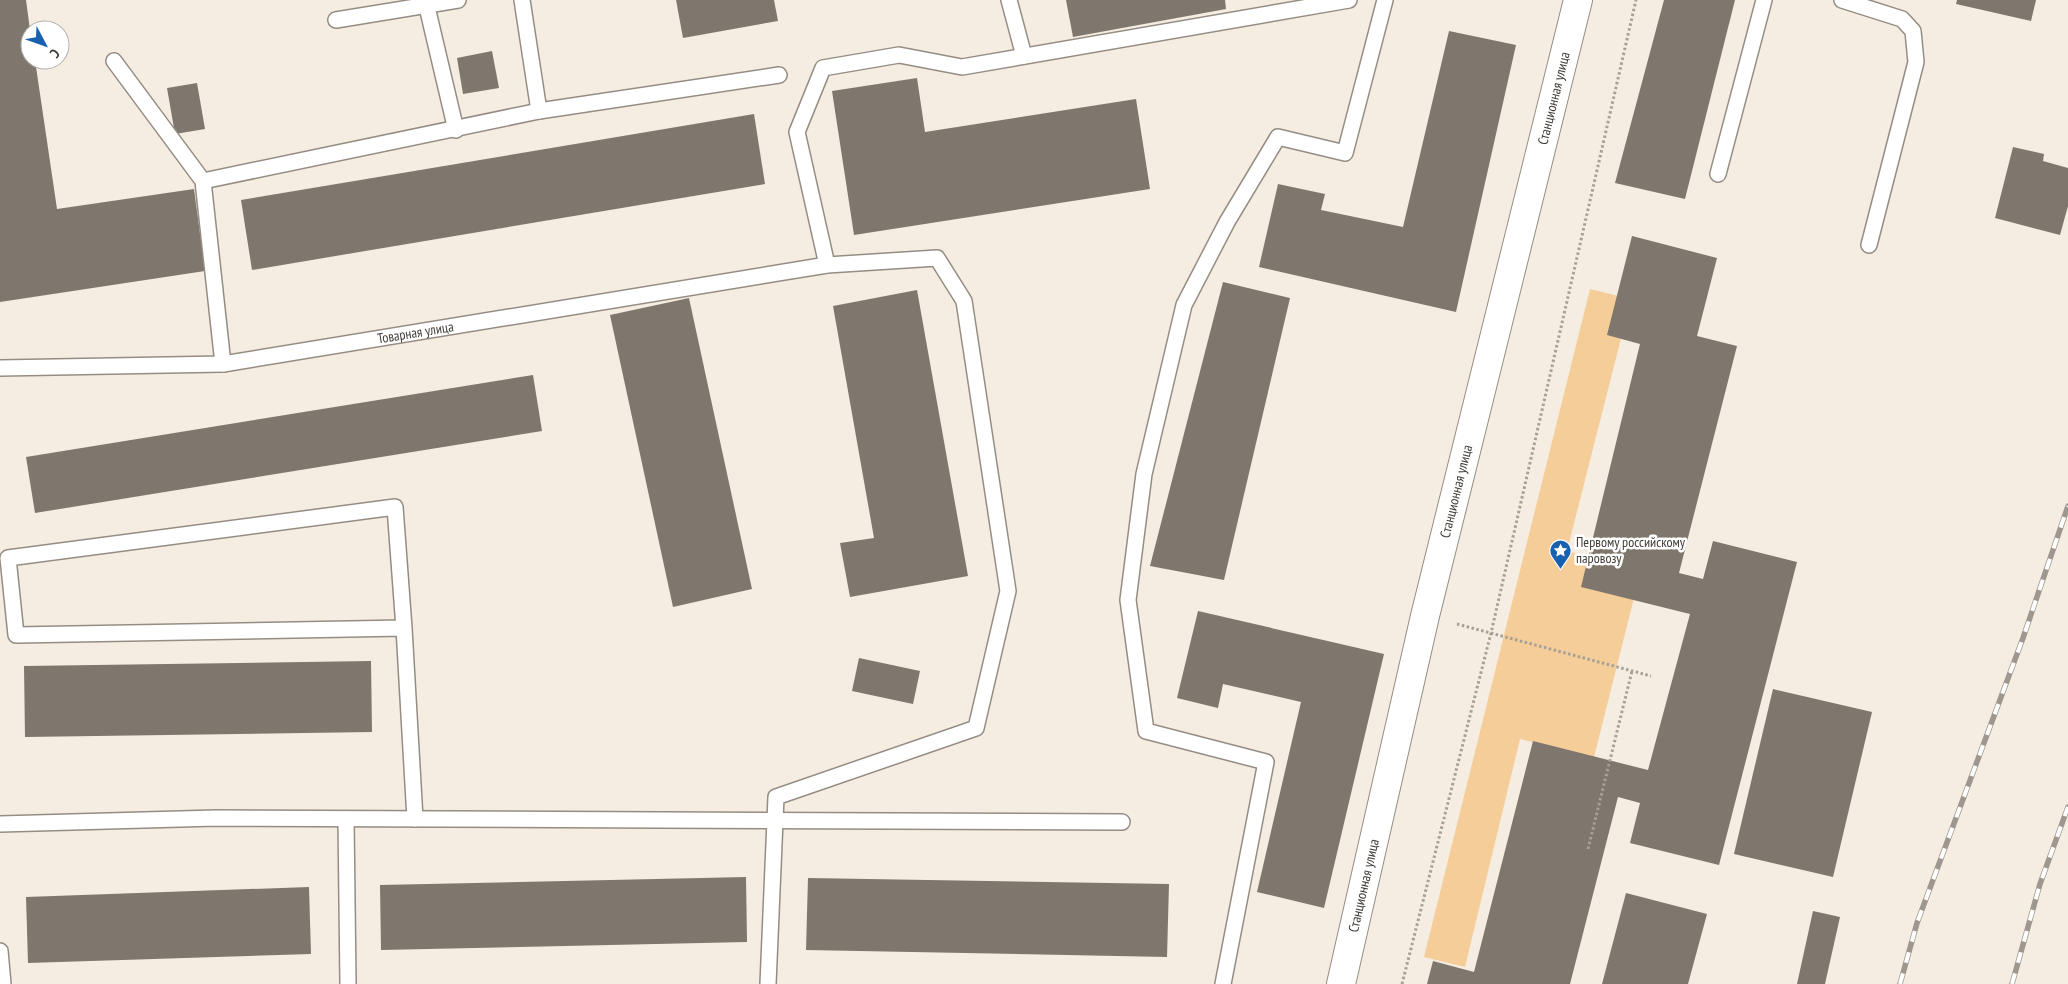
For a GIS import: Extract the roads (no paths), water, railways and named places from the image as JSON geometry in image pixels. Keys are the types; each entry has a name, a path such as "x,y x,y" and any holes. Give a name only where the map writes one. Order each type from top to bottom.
{"main road":[{"name":"Станционная улица","path":"1340,984 1425,616 1578,0"}],"lane":[{"path":"336,20 458,0"},
{"path":"522,0 539,111"},
{"path":"1009,0 1024,56"},
{"path":"827,265 797,132 823,68 899,55 962,67 1349,0"},
{"path":"1224,984 1266,762 1146,731 1128,600 1144,474 1184,305 1227,222 1278,137 1345,153 1385,0"},
{"path":"1718,174 1764,0"},
{"path":"1842,0 1902,19 1913,31 1916,62 1869,245"},
{"path":"427,6 456,130"},
{"path":"114,61 203,181 223,364"},
{"path":"203,181 456,130 539,111 779,75"},
{"name":"Товарная улица","path":"0,368 223,364 827,265 937,258 964,301 1008,591 976,728 776,797 775,819"},
{"path":"404,628 16,635 8,558 395,507 404,628 415,819"},
{"path":"0,824 216,818 1122,822"},
{"path":"346,819 348,984"},
{"path":"768,984 775,819"},
{"path":"0,951 3,984"}],"railway":[{"path":"1900,984 1917,923 2023,638 2068,506"},
{"path":"2012,984 2040,884 2068,807"}],"place":[{"name":"Первому российскому паровозу","path":"1560,569"}]}
